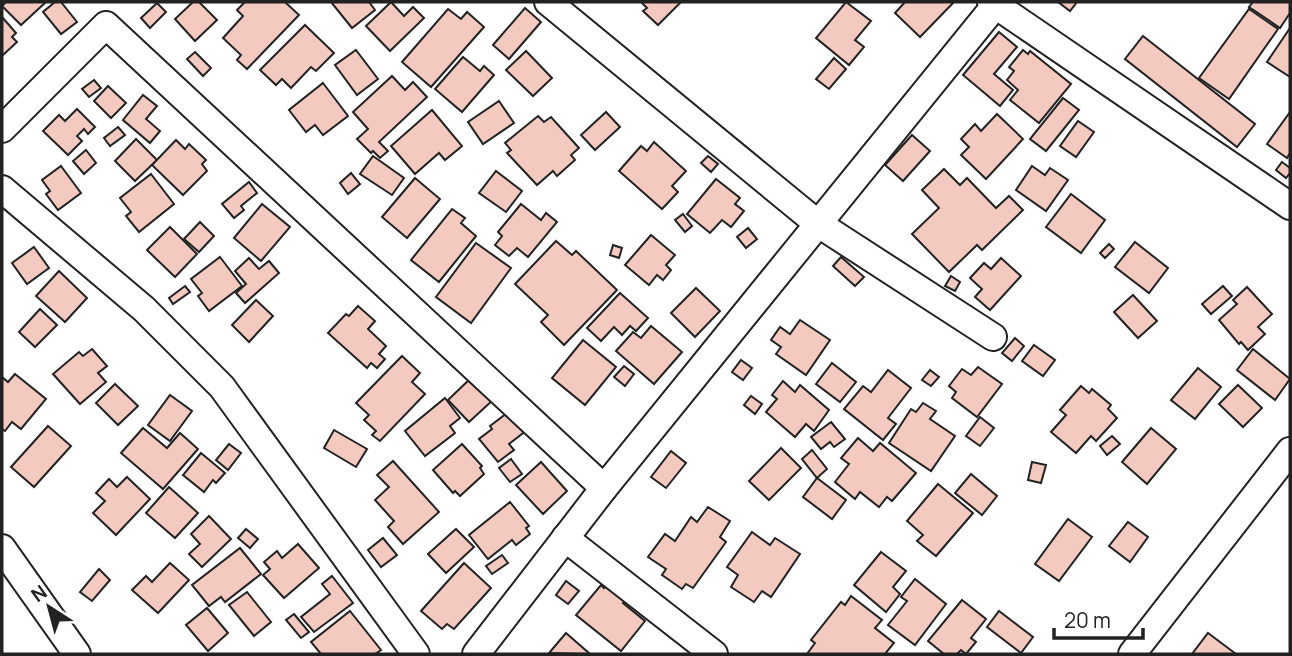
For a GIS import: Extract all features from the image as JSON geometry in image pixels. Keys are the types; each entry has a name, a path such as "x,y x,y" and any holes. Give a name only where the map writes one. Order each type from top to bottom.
{"street":[{"path":"548,2 817,223 993,337"},
{"path":"476,654 604,488 995,3 1290,206"},
{"path":"2,129 107,13 604,488"},
{"path":"2,189 144,309 222,387 416,654"},
{"path":"1132,654 1290,451"},
{"path":"565,538 714,654"},
{"path":"6,566 77,654"}],"building":[{"path":"6,2 46,2 21,25 2,6"},
{"path":"55,2 61,2 77,22 61,34 43,12"},
{"path":"193,2 199,2 217,20 195,41 175,19"},
{"path":"245,2 285,2 299,15 247,69 237,60 241,55 223,38 243,16 237,10"},
{"path":"331,2 369,2 375,10 352,28"},
{"path":"391,2 404,16 413,7 424,18 390,51 366,26"},
{"path":"641,2 680,3 658,25 643,11 647,8"},
{"path":"846,2 871,21 855,40 864,47 849,65 816,38"},
{"path":"905,2 954,2 920,37 895,13"},
{"path":"1058,2 1077,2 1070,11"},
{"path":"1253,2 1290,2 1290,13 1280,28 1249,7"},
{"path":"157,3 166,12 150,28 141,18"},
{"path":"525,8 541,22 509,59 493,45"},
{"path":"448,9 461,19 467,12 484,27 431,87 402,62"},
{"path":"1249,9 1278,29 1229,99 1199,78"},
{"path":"2,17 16,33 12,37 17,42 2,56"},
{"path":"305,25 334,53 316,71 311,67 291,88 282,79 276,85 260,70"},
{"path":"1290,28 1290,77 1267,62"},
{"path":"999,32 1017,47 994,74 1013,90 1000,106 963,75"},
{"path":"1143,36 1255,124 1237,147 1125,59"},
{"path":"356,50 378,79 357,95 335,65"},
{"path":"1023,50 1028,54 1030,51 1071,84 1039,123 1010,100 1018,90 1007,80 1014,71 1009,67"},
{"path":"526,51 552,78 533,96 506,70"},
{"path":"195,52 211,68 203,76 187,59"},
{"path":"463,57 480,71 484,66 494,75 462,112 435,89"},
{"path":"834,58 846,69 829,89 816,79"},
{"path":"392,76 405,90 413,82 427,97 379,142 388,151 380,158 357,139 368,129 353,112"},
{"path":"94,80 101,88 89,97 82,89"},
{"path":"323,83 348,116 323,135 315,125 306,132 289,110"},
{"path":"108,86 126,103 111,118 94,101"},
{"path":"143,95 157,106 146,119 160,131 150,143 123,120"},
{"path":"1063,98 1079,110 1046,151 1030,139"},
{"path":"499,101 514,123 483,144 468,122"},
{"path":"77,109 95,127 88,134 84,129 77,136 82,141 68,155 43,131 59,115 65,121"},
{"path":"432,110 462,146 445,160 439,153 415,174 391,146"},
{"path":"606,112 620,127 595,150 581,135"},
{"path":"1290,112 1290,153 1287,158 1267,144"},
{"path":"997,114 1023,139 986,179 961,155 969,147 961,139 975,124 981,131"},
{"path":"538,116 544,122 551,117 579,148 571,155 575,160 557,176 553,171 537,185 507,153 511,150 505,143"},
{"path":"1078,121 1094,132 1076,157 1060,146"},
{"path":"118,127 125,135 110,146 104,138"},
{"path":"912,135 930,151 903,181 885,165"},
{"path":"136,139 157,160 135,181 115,161"},
{"path":"176,140 185,149 189,144 206,160 202,164 207,171 183,195 152,165"},
{"path":"654,142 686,171 672,186 678,192 662,209 619,171 641,146 647,151"},
{"path":"86,150 96,163 84,174 73,161"},
{"path":"373,156 404,178 392,195 360,174"},
{"path":"708,156 718,164 711,172 701,163"},
{"path":"1282,162 1290,168 1286,178 1276,170"},
{"path":"61,166 81,193 58,210 46,194 50,191 42,180"},
{"path":"1032,166 1045,175 1050,168 1068,180 1046,211 1016,190"},
{"path":"944,169 960,185 967,178 996,208 1009,196 1023,210 982,250 977,245 949,272 912,234 939,208 922,190"},
{"path":"496,171 522,191 506,212 479,193"},
{"path":"351,173 360,184 348,194 340,183"},
{"path":"151,174 174,204 139,232 126,216 131,212 120,198"},
{"path":"415,178 440,199 407,238 382,217"},
{"path":"716,179 740,198 735,204 744,211 731,227 722,220 710,233 687,214"},
{"path":"249,182 257,193 241,206 244,210 234,218 222,204"},
{"path":"1071,194 1105,220 1081,253 1046,227"},
{"path":"262,204 290,227 261,261 234,238"},
{"path":"521,204 541,220 546,213 557,222 528,257 517,248 509,256 495,245 502,236 498,232"},
{"path":"452,209 465,218 461,223 476,236 439,282 411,260"},
{"path":"683,214 692,226 685,232 675,220"},
{"path":"200,222 214,236 199,252 184,239"},
{"path":"170,227 197,254 175,277 147,250"},
{"path":"748,228 757,239 746,248 737,237"},
{"path":"651,235 675,255 666,265 671,270 663,280 657,275 649,285 625,265"},
{"path":"556,241 572,255 576,251 617,290 564,345 541,322 548,315 515,284"},
{"path":"1135,242 1168,268 1149,293 1115,267"},
{"path":"476,243 511,268 471,323 436,297"},
{"path":"1109,244 1114,249 1105,258 1100,253"},
{"path":"613,245 622,248 619,258 610,255"},
{"path":"34,247 49,268 27,284 12,263"},
{"path":"220,257 242,286 209,311 198,296 202,293 191,279"},
{"path":"841,257 864,277 855,286 833,266"},
{"path":"249,258 259,269 269,261 279,273 245,303 236,293 246,284 235,271"},
{"path":"1001,258 1021,276 990,310 975,297 982,289 970,278 984,263 991,269"},
{"path":"59,271 87,298 65,322 36,296"},
{"path":"951,276 960,282 955,291 945,286"},
{"path":"185,286 190,292 173,304 169,298"},
{"path":"1223,286 1232,296 1211,314 1202,304"},
{"path":"1247,287 1272,314 1258,327 1265,334 1248,350 1241,342 1239,344 1219,320 1237,304 1233,300"},
{"path":"696,288 720,311 695,337 671,313"},
{"path":"620,293 648,318 636,331 630,326 622,335 614,327 601,341 587,328"},
{"path":"1133,295 1157,321 1138,338 1114,312"},
{"path":"256,300 273,316 249,342 232,325"},
{"path":"358,306 375,321 368,329 386,346 379,354 385,359 377,368 371,363 367,368 328,333"},
{"path":"40,309 57,325 35,347 19,332"},
{"path":"800,320 830,340 806,375 776,354 781,347 771,340 780,327 790,334"},
{"path":"651,326 682,352 654,384 616,351 633,332 641,338"},
{"path":"1015,338 1024,346 1012,361 1002,353"},
{"path":"583,340 616,367 585,405 552,378"},
{"path":"1034,345 1055,360 1043,376 1022,361"},
{"path":"92,349 107,366 98,373 106,382 80,404 53,374 79,352 83,356"},
{"path":"1253,349 1290,379 1275,400 1237,370"},
{"path":"402,356 420,373 412,382 425,394 380,441 372,435 376,431 364,420 369,415 356,403"},
{"path":"741,360 752,368 743,380 732,372"},
{"path":"832,363 856,382 840,402 816,384"},
{"path":"624,366 634,374 625,386 614,377"},
{"path":"978,367 1002,384 977,417 952,398 956,392 949,386 962,369 971,375"},
{"path":"1198,368 1221,387 1195,419 1171,400"},
{"path":"888,370 911,388 888,418 896,424 883,440 844,409 863,386 871,392"},
{"path":"930,370 939,377 931,386 922,380"},
{"path":"15,374 46,399 21,429 12,422 5,431 2,429 2,377 8,382"},
{"path":"473,376 494,399 469,422 448,400"},
{"path":"783,381 795,392 800,385 829,410 814,431 806,424 795,437 766,412 777,399 772,395"},
{"path":"115,384 138,406 118,425 96,403"},
{"path":"1238,385 1262,408 1243,427 1219,404"},
{"path":"1081,386 1089,393 1092,389 1111,405 1108,409 1117,418 1096,441 1091,436 1076,453 1051,432 1066,415 1060,410"},
{"path":"170,395 192,411 170,441 148,425"},
{"path":"751,396 762,404 755,414 744,405"},
{"path":"445,398 460,418 450,426 455,433 425,456 405,431"},
{"path":"923,403 936,411 930,419 955,436 931,471 889,443 911,409 916,412"},
{"path":"511,410 527,430 509,444 514,450 498,462 479,439 492,429 490,426"},
{"path":"980,417 994,428 980,446 966,436"},
{"path":"831,422 845,439 834,447 830,442 821,449 811,437"},
{"path":"48,426 71,446 34,487 11,467"},
{"path":"143,428 167,448 180,433 198,449 163,489 121,453"},
{"path":"1151,428 1176,449 1147,484 1122,462"},
{"path":"334,430 367,449 356,467 324,448"},
{"path":"1112,436 1120,444 1107,455 1100,446"},
{"path":"858,438 873,451 880,443 916,473 892,501 887,497 879,507 860,492 855,499 835,482 849,464 841,458"},
{"path":"229,444 241,453 228,470 216,460"},
{"path":"462,444 482,466 480,468 484,474 460,496 455,491 453,493 433,470"},
{"path":"781,448 801,468 769,500 749,481"},
{"path":"812,450 827,469 817,478 802,459"},
{"path":"671,451 686,463 666,488 651,477"},
{"path":"201,453 225,473 216,483 213,480 204,492 183,475"},
{"path":"511,459 522,474 510,482 499,468"},
{"path":"393,461 439,512 403,544 388,527 394,521 375,500 389,487 377,475"},
{"path":"541,462 567,491 543,514 516,485"},
{"path":"1032,462 1046,465 1041,483 1028,480"},
{"path":"971,474 997,496 982,515 955,493"},
{"path":"127,477 150,499 116,535 93,513 105,501 96,493 109,479 117,487"},
{"path":"817,478 846,500 832,519 803,497"},
{"path":"938,484 973,513 936,556 917,541 923,535 907,521"},
{"path":"169,487 198,513 175,538 146,513"},
{"path":"510,502 529,526 526,528 530,534 516,545 512,540 488,559 469,535"},
{"path":"708,507 730,521 720,537 726,542 693,588 686,584 682,589 662,575 666,569 648,557 665,534 675,541 691,517 697,522"},
{"path":"209,516 231,539 202,567 189,554 200,544 191,534"},
{"path":"1068,519 1092,537 1059,581 1035,564"},
{"path":"1128,522 1148,537 1130,562 1109,546"},
{"path":"246,529 258,539 250,548 238,538"},
{"path":"456,529 474,547 446,573 428,554"},
{"path":"752,532 770,545 775,538 800,554 771,597 762,591 754,602 731,587 738,575 727,567"},
{"path":"383,538 397,555 381,567 368,550"},
{"path":"298,544 319,568 284,598 263,575 270,569 264,562 277,551 282,558"},
{"path":"240,548 261,574 225,602 221,597 209,606 192,585"},
{"path":"881,552 906,571 893,587 900,594 886,612 854,585"},
{"path":"502,555 508,563 492,574 486,566"},
{"path":"170,563 189,580 158,613 132,590 146,576 152,582"},
{"path":"464,563 491,588 454,629 447,624 442,629 421,611"},
{"path":"99,569 110,580 92,601 80,592"},
{"path":"332,576 353,603 314,632 301,617 330,594 322,584"},
{"path":"915,579 946,604 915,645 888,625 907,601 901,597"},
{"path":"566,581 579,591 568,604 556,595"},
{"path":"609,583 627,598 623,603 645,621 621,651 576,615 601,585 604,588"},
{"path":"247,592 271,622 254,636 229,605"},
{"path":"851,596 882,620 875,628 894,643 885,654 807,654 815,643 811,640 841,602 845,605"},
{"path":"962,600 986,619 971,638 976,642 966,654 961,650 957,654 944,654 928,641"},
{"path":"207,608 228,633 208,651 186,625"},
{"path":"350,611 381,650 375,654 321,654 311,642"},
{"path":"999,611 1033,637 1021,653 987,627"},
{"path":"294,614 309,632 301,638 286,620"},
{"path":"566,633 590,654 549,653"},
{"path":"1208,633 1236,654 1192,654"}]}
